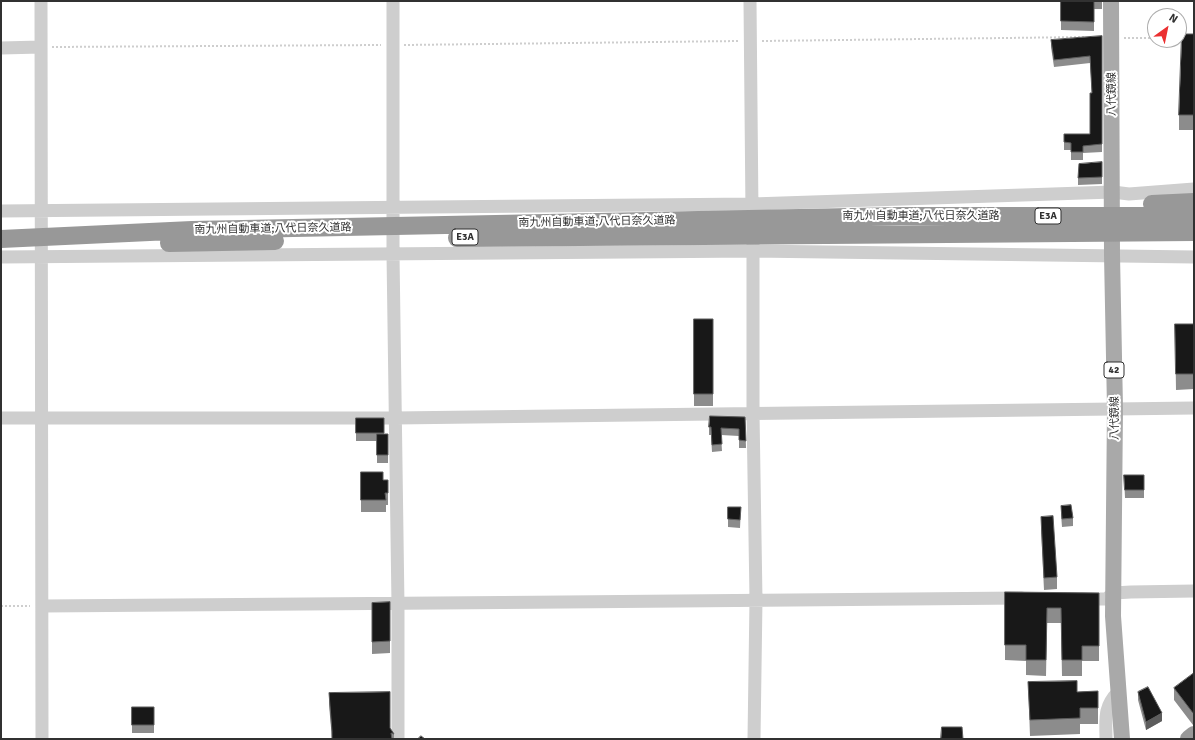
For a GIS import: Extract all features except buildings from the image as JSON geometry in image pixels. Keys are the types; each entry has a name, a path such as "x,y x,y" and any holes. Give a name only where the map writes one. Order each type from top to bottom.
{"highway":[{"path":"901,216 955,209 1194,202"},
{"name":"南九州自動車道;八代日奈久道路","path":"1,240 192,230 901,216 1194,216"},
{"name":"南九州自動車道;八代日奈久道路","path":"1,240 196,243 464,237 1194,232"},
{"path":"929,234 970,238 1194,243"},
{"path":"1189,739 1194,735"}],"main road":[{"name":"八代鏡線","path":"1111,1 1113,192 1112,255 1115,408 1113,616 1122,739"}],"street":[{"path":"41,1 42,739"},
{"path":"393,1 394,418 398,605 398,739"},
{"path":"750,1 756,599 754,739"},
{"path":"1,48 41,48"},
{"path":"1,211 752,204 1113,192 1129,194 1194,189"},
{"path":"1,257 753,251 1194,257"},
{"path":"1,418 394,418 1194,408"},
{"path":"1067,599 1106,599 1114,593 1194,591"},
{"path":"43,606 398,605 756,599 1036,598"},
{"path":"1106,739 1106,712 1110,700 1118,692"}],"path":[{"path":"41,48 1088,37"},
{"path":"1112,37 1147,38"},
{"path":"1,606 43,606"}]}
